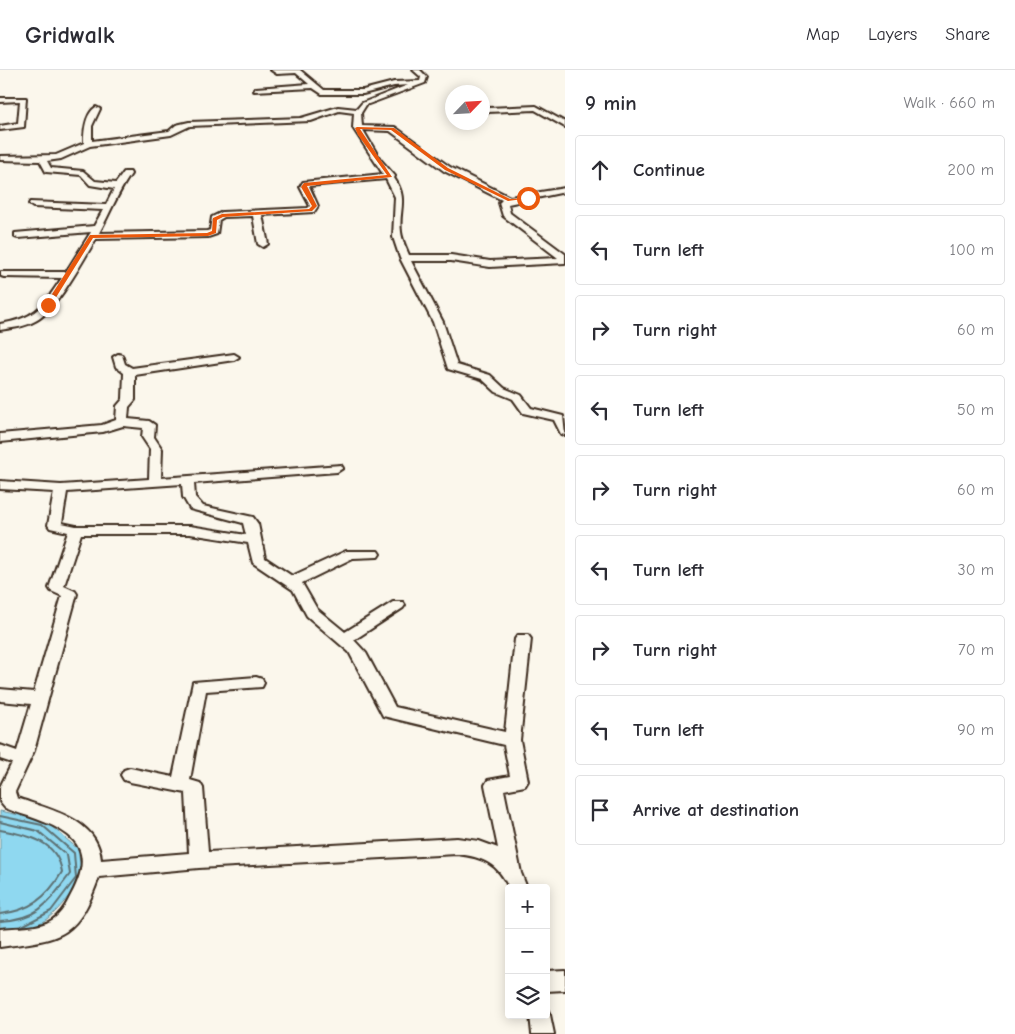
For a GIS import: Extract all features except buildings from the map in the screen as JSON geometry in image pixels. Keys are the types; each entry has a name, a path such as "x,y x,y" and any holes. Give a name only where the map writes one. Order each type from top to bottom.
{"street":[{"path":"274,70 277,72 296,71 312,86 322,92 363,92 394,84 423,82"},
{"path":"416,70 424,77 423,82"},
{"path":"423,82 364,104 359,111 357,128 360,135 391,176 400,200 395,220 405,258 436,317 452,367 486,377 500,390 518,397 527,411 559,418 565,432"},
{"path":"256,90 312,86"},
{"path":"322,92 326,102 338,109 359,111"},
{"path":"0,100 24,99 21,125 0,128"},
{"path":"490,110 536,108 565,125"},
{"path":"88,144 88,126 96,109"},
{"path":"0,158 58,156 88,144 171,133 179,127 189,124 311,119 338,109"},
{"path":"357,128 392,129 447,169 509,200"},
{"path":"43,158 46,168 49,170 83,172 93,183 118,186"},
{"path":"0,327 35,318 48,305 94,233 118,186 127,174"},
{"path":"18,235 94,233 208,234 214,232 216,217 311,210 314,206 304,187 306,184 391,176"},
{"path":"565,190 509,200 503,203 506,214 565,259"},
{"path":"33,204 108,208"},
{"path":"257,214 263,244"},
{"path":"405,258 451,258 490,264 565,259"},
{"path":"4,274 68,275"},
{"path":"118,357 120,365 130,372 234,357"},
{"path":"122,422 123,406 129,400 130,372"},
{"path":"0,438 103,428 122,422 149,425 148,437 156,449 155,483"},
{"path":"0,484 61,489 188,481 336,468"},
{"path":"188,481 188,499 192,505 199,509 248,520 251,524 258,560 292,582 302,592 312,612 345,639 361,657 389,712 512,740"},
{"path":"61,489 55,525 76,530 190,530 253,540"},
{"path":"0,938 49,931 60,926 68,917 90,880 93,869 87,846 72,828 11,803 7,799 6,792 23,760 70,594 56,588 76,530"},
{"path":"292,582 351,554 373,554"},
{"path":"345,639 398,605"},
{"path":"515,880 494,785 519,781 512,740 523,639"},
{"path":"180,786 199,686 256,683"},
{"path":"0,695 41,699"},
{"path":"0,752 23,760"},
{"path":"130,775 194,788 199,860"},
{"path":"93,869 199,860 457,846 479,848 498,856 515,880"},
{"path":"550,981 565,980"},
{"path":"541,1019 543,1034"}],"water":[{"path":"0,811 44,820 78,849 82,878 65,901 49,917 29,928 16,931 0,932"}],"route":[{"path":"48,305 92,236 208,234 214,232 216,217 222,215 304,212 311,210 314,203 304,187 306,184 391,176 360,135 357,128 392,129 447,169 509,200 528,198"}]}
